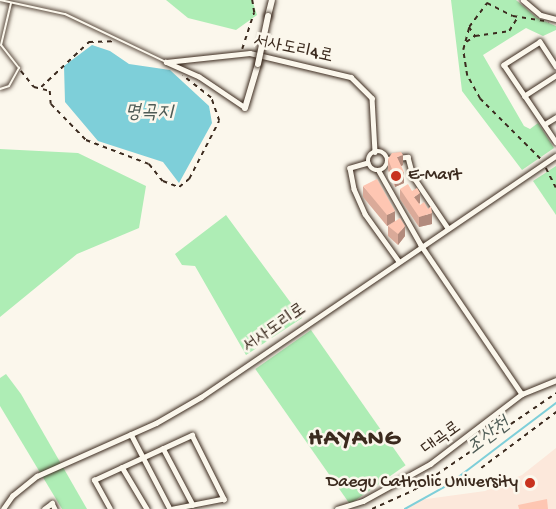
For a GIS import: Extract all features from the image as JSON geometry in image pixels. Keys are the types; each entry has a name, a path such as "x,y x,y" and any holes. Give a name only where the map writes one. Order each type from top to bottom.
{"street":[{"path":"166,62 200,77 245,108 258,64 272,0"},
{"path":"523,0 547,17 555,19"},
{"path":"556,67 540,42 504,65 556,142"},
{"name":"서사도리4로","path":"166,62 242,53 335,72 361,84 375,109 375,152"},
{"path":"524,96 556,75"},
{"path":"545,124 556,117"},
{"path":"388,159 381,152 375,152 368,163 351,168 354,189 365,214 398,260"},
{"name":"서사도리로","path":"3,509 12,496 36,476 131,434 201,398 398,260 556,156"},
{"path":"388,159 408,157 413,176 448,228"},
{"path":"380,171 385,168 388,159"},
{"path":"368,163 380,171 421,245 522,394"},
{"name":"대곡로","path":"337,509 363,501 430,464 522,394 556,380"},
{"path":"110,509 94,480 143,457 192,435 224,499 171,509 143,457 131,434"},
{"path":"163,448 193,505"},
{"path":"122,467 147,509"},
{"path":"44,509 52,503 55,509"}],"lane":[{"path":"0,0 65,14 166,62"},
{"path":"0,89 9,86 19,68 1,45 11,3"}],"path":[{"path":"242,53 254,13 252,0"},
{"path":"555,19 542,23 518,17 487,3 469,27 464,43 467,76 480,99 511,133 533,150 556,188"},
{"path":"464,43 476,36 509,31 518,17"},
{"path":"469,27 476,36"},
{"path":"40,87 89,42 119,41"},
{"path":"19,68 34,87 50,91 51,104 86,140 149,164 162,181 179,187 189,179 219,121 211,98 176,66"},
{"path":"372,509 423,484 556,393"},
{"path":"481,468 556,412"}],"shaded area":[{"name":"Daegu Catholic University","path":"556,448 556,509 404,509 419,500 485,491 522,475"}],"green space":[{"path":"166,0 252,0 257,15 236,30 188,18"},
{"path":"451,0 516,0 537,18 556,26 556,30 543,36 526,28 483,55 524,126 530,129 538,123 554,148 522,170 462,91"},
{"path":"0,149 78,153 146,186 139,228 77,254 0,317"},
{"path":"556,166 556,215 533,181"},
{"path":"226,215 302,318 246,355 195,266 182,265 175,254"},
{"path":"311,330 406,465 350,504 255,369"},
{"path":"6,374 21,394 87,509 62,509 0,406 0,378"}],"water":[{"name":"명곡지","path":"92,45 110,51 129,64 170,70 209,106 212,123 179,183 163,162 98,141 65,102 64,66"}],"building":[{"path":"401,152 403,155 397,157 404,172 395,177 388,159 392,153"},
{"path":"377,179 395,211 387,215 363,186"},
{"path":"408,184 412,191 417,188 420,193 414,197 420,205 424,202 428,209 431,206 432,213 419,217 400,189"},
{"path":"400,218 405,226 398,234 388,226"},
{"path":"547,499 548,509 519,509 518,505"}],"waterway":[{"name":"조산천","path":"405,509 448,485 556,403"}],"place":[{"name":"E-Mart","path":"396,176"},
{"name":"Daegu Catholic University","path":"530,483"}],"district":[{"name":"HAYANG","path":"355,440"}]}
